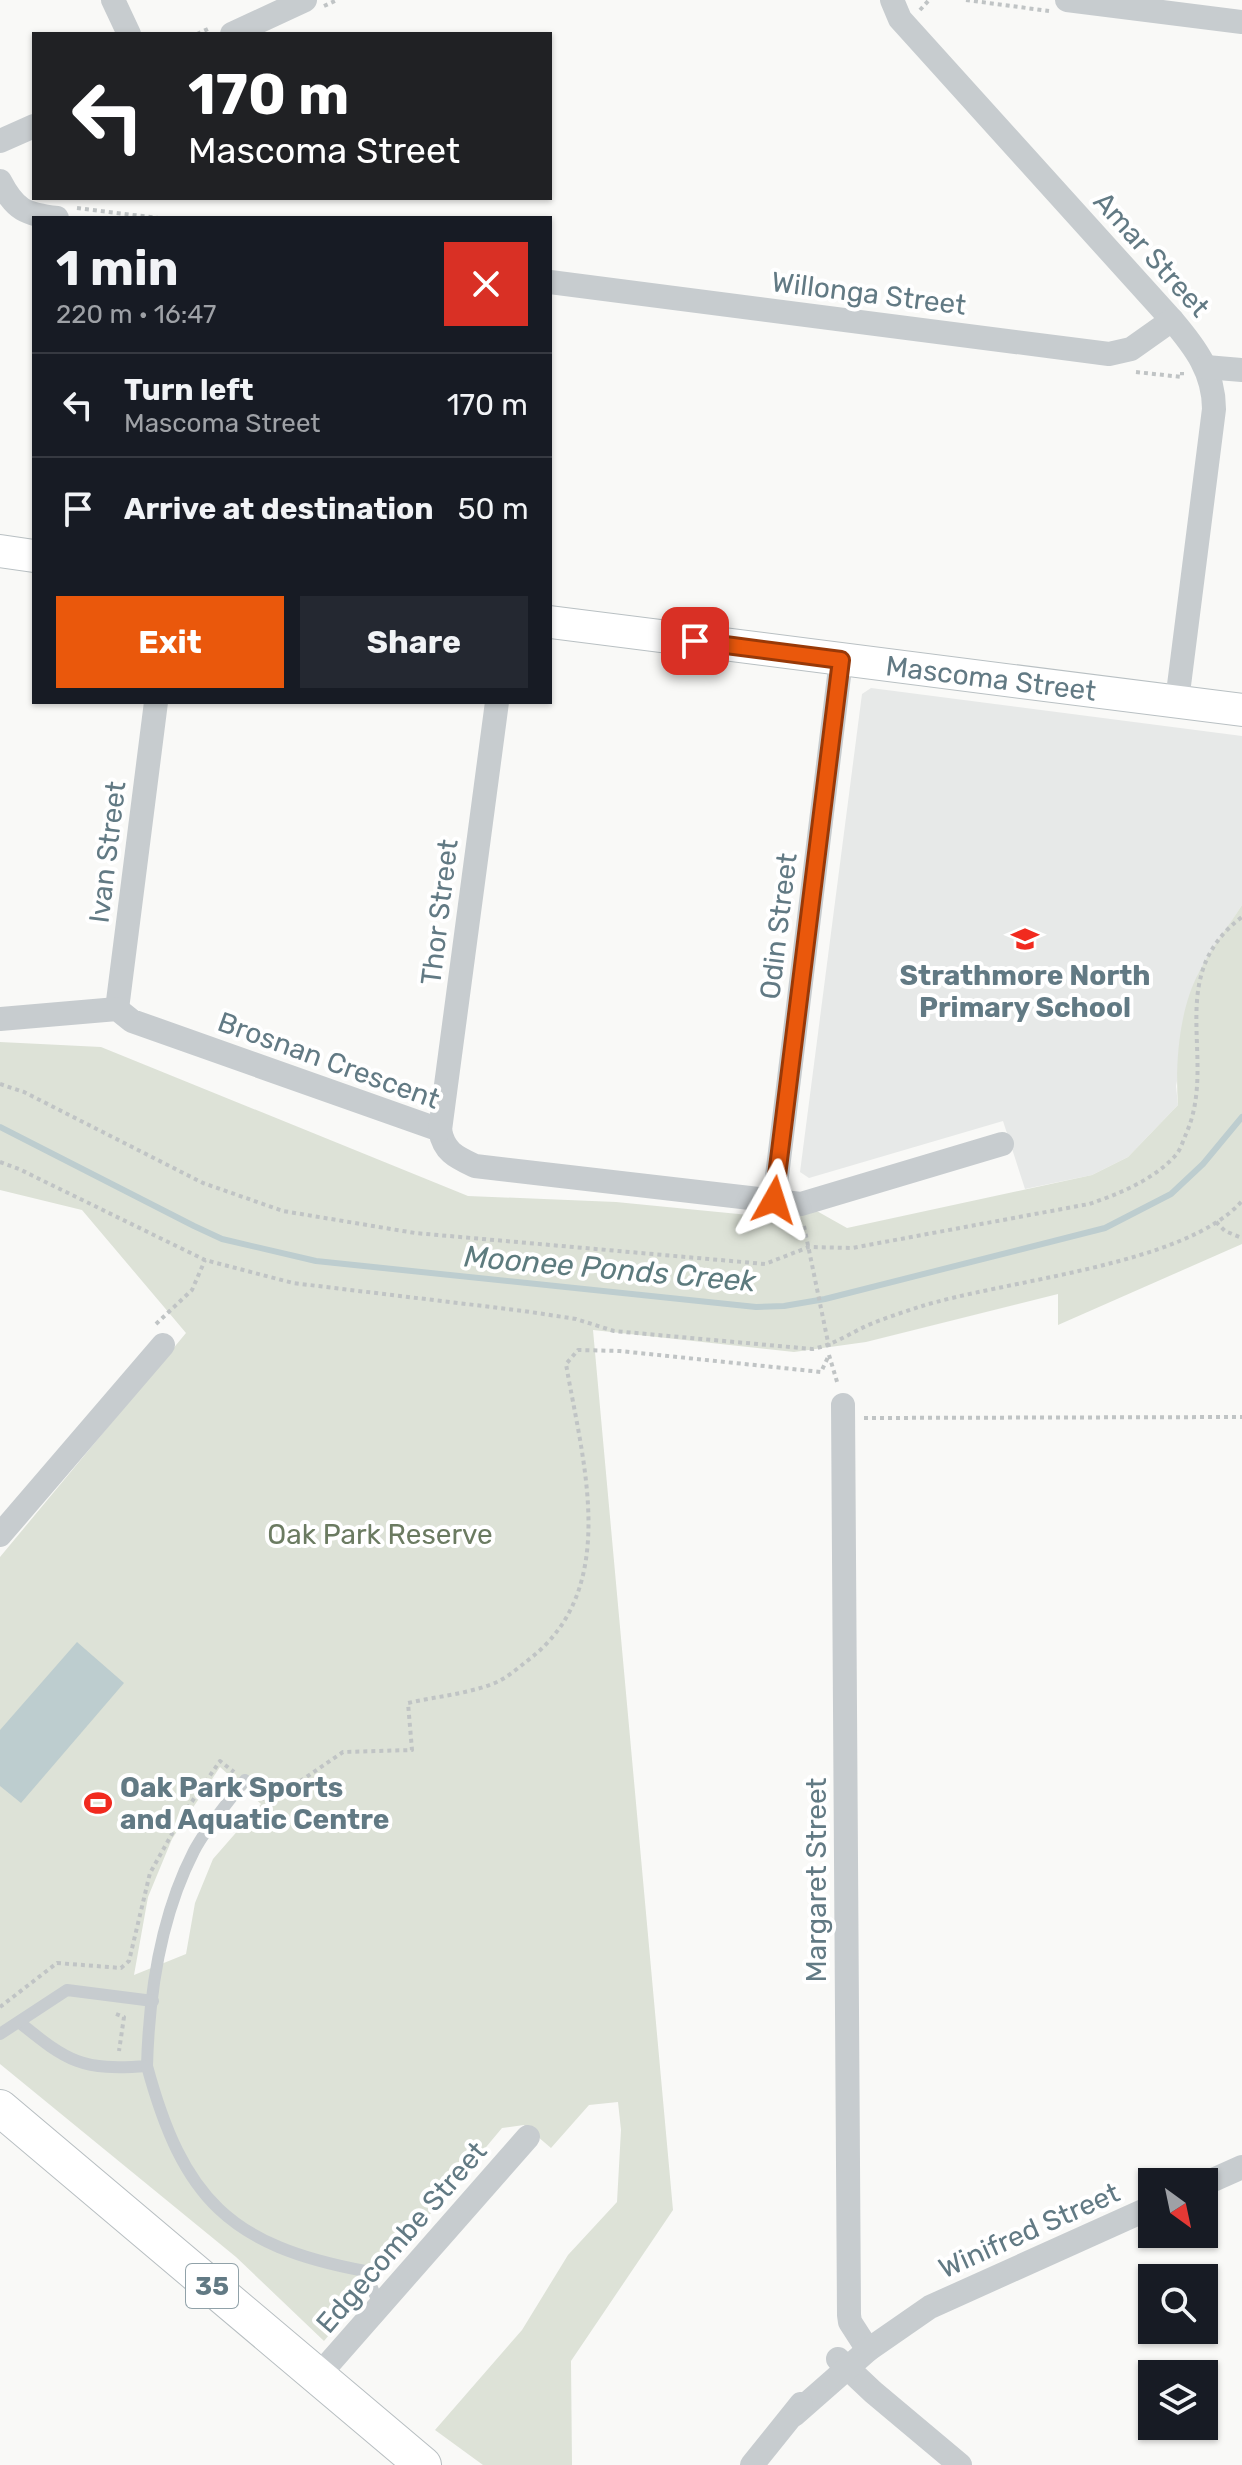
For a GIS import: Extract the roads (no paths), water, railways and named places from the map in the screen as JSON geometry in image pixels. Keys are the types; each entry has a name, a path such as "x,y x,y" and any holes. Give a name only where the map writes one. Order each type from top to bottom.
{"main road":[{"path":"0,551 32,556"},
{"name":"Mascoma Street","path":"552,622 1242,710"},
{"name":"35","path":"0,2108 423,2465"}],"street":[{"path":"113,0 128,32"},
{"path":"236,32 305,0"},
{"name":"Amar Street","path":"892,0 900,19 1172,320 1206,367 1214,389 1214,409 1177,701"},
{"path":"1067,0 1242,22"},
{"path":"1231,0 1242,22"},
{"path":"0,141 32,127"},
{"path":"0,181 14,205 31,215 64,212"},
{"name":"Willonga Street","path":"552,282 1109,354 1131,349 1172,320"},
{"path":"1206,367 1242,370"},
{"name":"Odin Street","path":"774,1200 841,660"},
{"name":"Ivan Street","path":"117,1009 156,704"},
{"name":"Thor Street","path":"440,1130 497,704"},
{"path":"0,1019 117,1009"},
{"name":"Brosnan Crescent","path":"117,1009 132,1021 440,1130 442,1142 451,1155 475,1166 801,1204 1002,1144"},
{"path":"0,1535 158,1336"},
{"name":"Margaret Street","path":"844,1412 849,2315 864,2344"},
{"name":"Edgecombe Street","path":"318,2376 528,2137"},
{"path":"1218,2178 1242,2167"},
{"name":"Winifred Street","path":"752,2465 794,2415 864,2344 930,2307 1138,2213"},
{"path":"843,2364 960,2465"}],"lane":[{"path":"245,1780 195,1849 179,1884 160,1954 147,2066 166,2129 195,2183 214,2204 254,2237 285,2252 365,2271 380,2307"},
{"path":"0,2034 67,1990 153,2001"},
{"path":"19,2022 57,2053 81,2064 107,2069 147,2066"}],"waterway":[{"name":"Moonee Ponds Creek","path":"0,1127 222,1239 316,1261 756,1307 825,1299 1105,1228 1171,1194 1203,1164 1242,1117"}],"place":[{"name":"Strathmore North Primary School","path":"1025,939"},
{"name":"Oak Park Sports and Aquatic Centre","path":"98,1803"}],"park label":[{"name":"Oak Park Reserve","path":"380,1534"}]}
